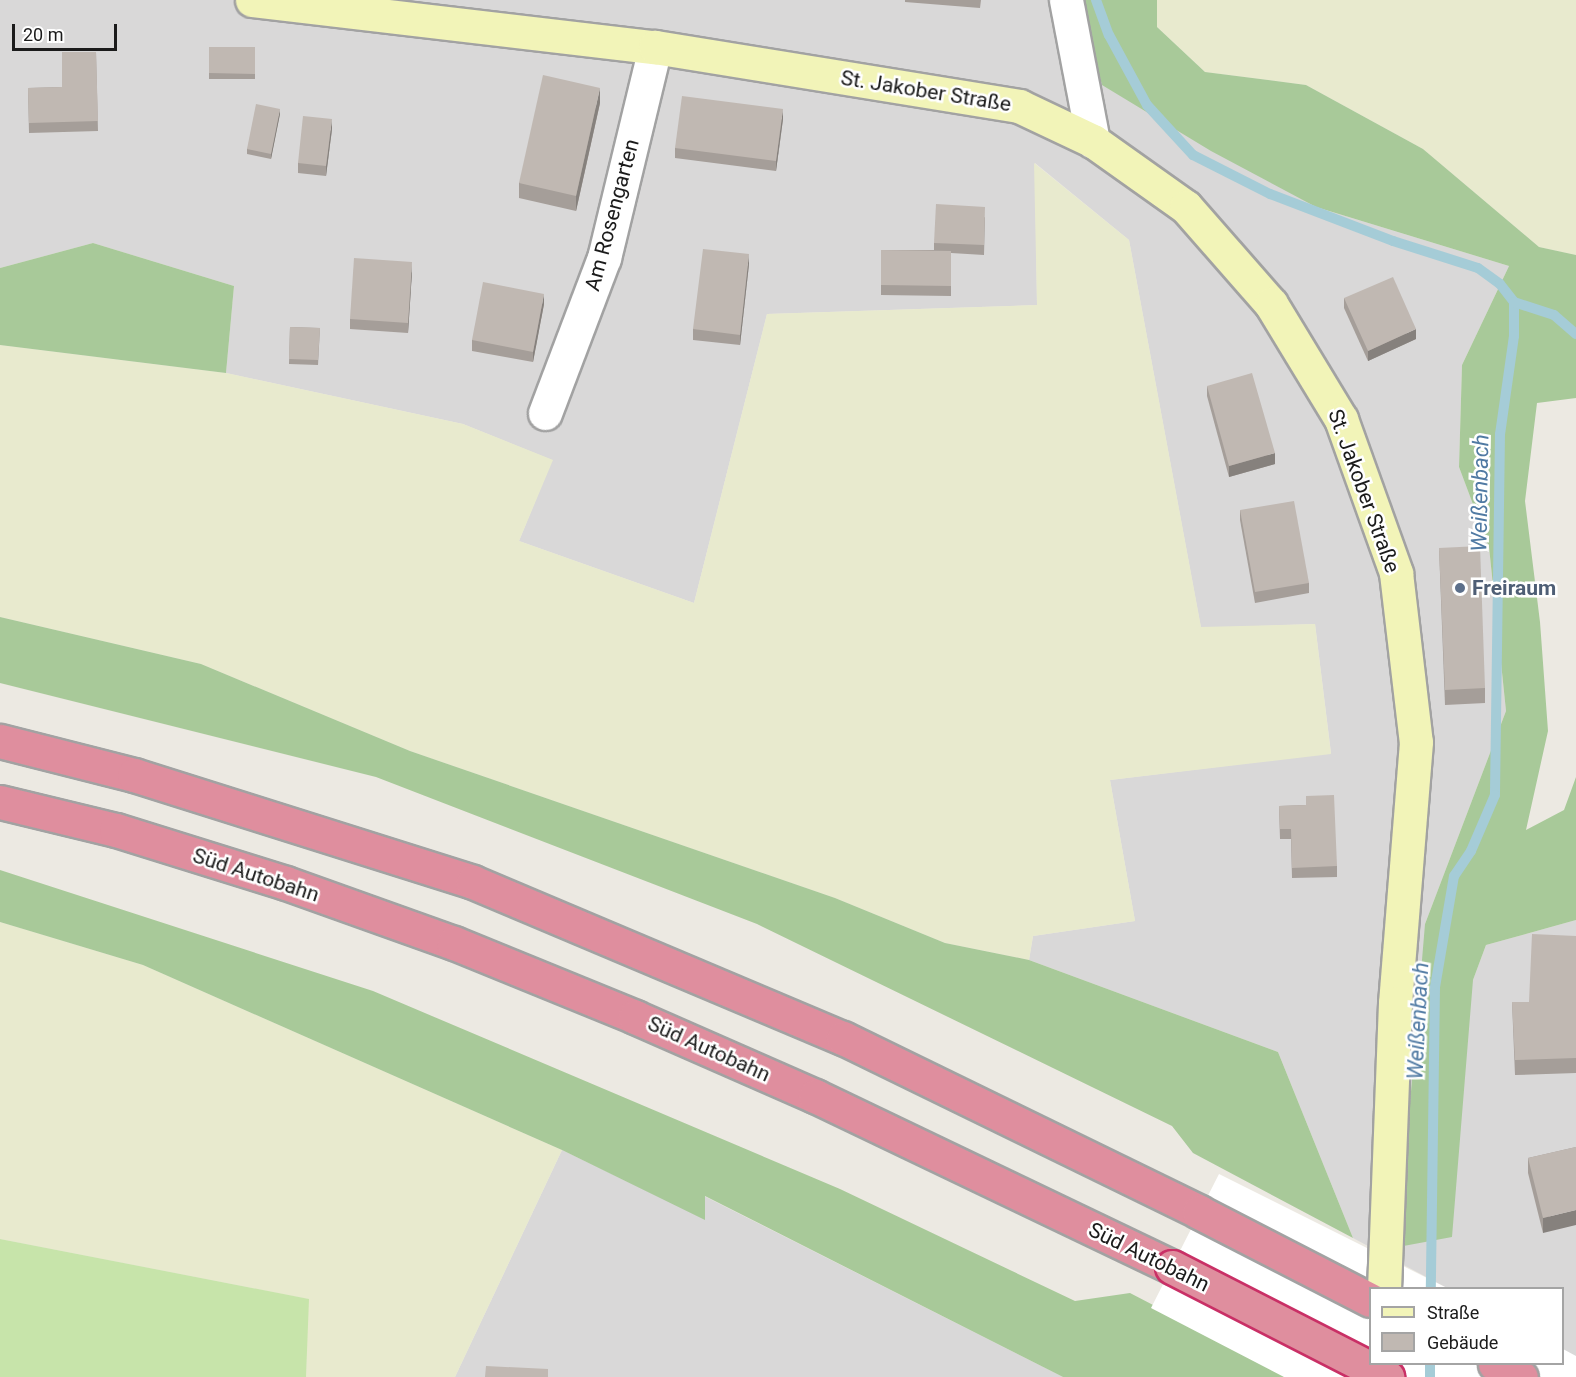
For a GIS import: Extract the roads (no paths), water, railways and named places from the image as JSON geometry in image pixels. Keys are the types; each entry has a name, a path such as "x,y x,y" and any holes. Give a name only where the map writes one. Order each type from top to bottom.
{"highway":[{"path":"0,741 134,775 473,882 843,1038 1200,1212 1369,1299"},
{"name":"Süd Autobahn","path":"0,802 116,830 286,883 454,943 635,1017 815,1096 1172,1267 1386,1377"},
{"path":"1497,1365 1521,1377"}],"main road":[{"name":"St. Jakober Straße","path":"252,0 655,47 1019,106 1093,141 1186,207 1271,304 1341,419 1396,573 1416,742 1395,1003 1384,1287"}],"street":[{"path":"1066,0 1093,141"},
{"name":"Am Rosengarten","path":"545,413 604,258 655,47"}],"waterway":[{"name":"Weißenbach","path":"1096,0 1109,35 1147,105 1193,155 1270,194 1393,241 1478,268 1500,284 1514,302 1514,336 1500,434 1495,795 1471,851 1454,876 1435,987 1431,1287"},
{"path":"1514,302 1554,315 1576,334"},
{"name":"Weißenbach","path":"1430,1365 1430,1377"}],"place":[{"name":"Freiraum","path":"1460,588"}]}
